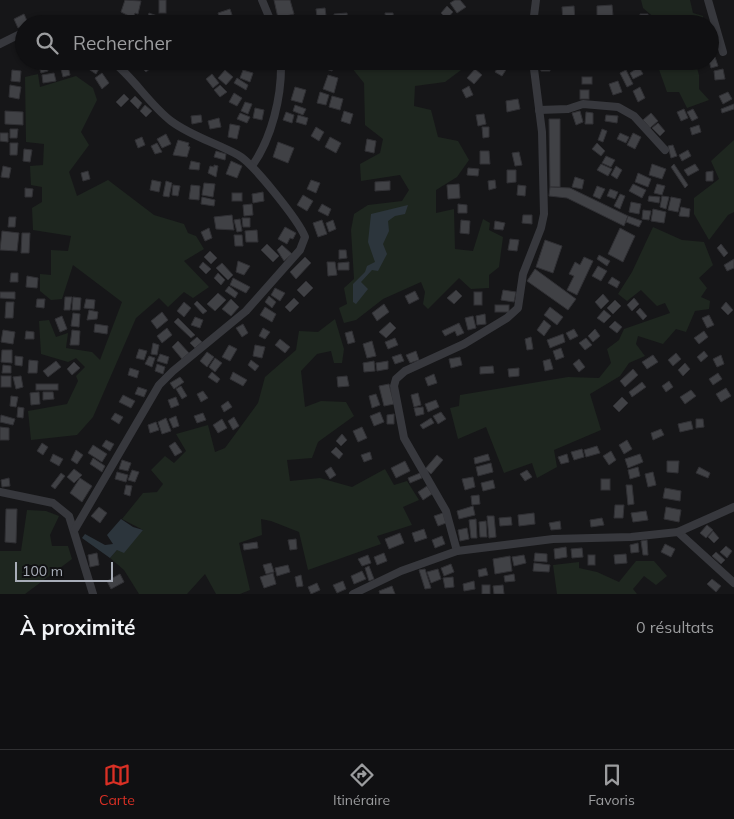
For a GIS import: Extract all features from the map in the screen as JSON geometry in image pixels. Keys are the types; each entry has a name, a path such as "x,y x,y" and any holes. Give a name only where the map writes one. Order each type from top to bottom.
{"street":[{"path":"262,0 268,15"},
{"path":"535,15 536,0"},
{"path":"708,0 713,15"},
{"path":"0,44 15,36"},
{"path":"719,36 724,52"},
{"path":"75,529 159,385 172,371 246,311 300,250 305,237 300,224 252,166 240,156 182,128 169,119 121,70"},
{"path":"252,166 261,151 273,117 281,79 281,70"},
{"path":"457,551 446,511 404,438 394,386 396,379 405,371 464,344 508,318 518,308 523,274 541,228 544,214 540,110 534,70"},
{"path":"540,110 568,109 583,104 618,107 634,116 665,150"},
{"path":"0,492 53,503 69,516 75,529 93,594"},
{"path":"353,594 400,571 457,551 553,539 678,532 734,507"},
{"path":"678,532 734,583"}],"shaded area":[{"path":"641,0 690,0 693,13 700,15 651,15 643,8"},
{"path":"354,70 461,70 445,82 415,86 414,106 431,110 438,137 458,141 469,160 457,177 436,190 436,213 454,209 455,249 473,251 483,219 490,223 489,230 503,237 499,267 489,275 489,288 471,289 459,278 428,309 423,304 425,292 421,282 383,299 356,320 344,323 339,308 347,304 344,288 354,279 351,230 354,214 368,205 402,201 409,190 400,175 361,181 360,164 380,153 383,139 365,125 364,83"},
{"path":"659,70 698,70 699,89 709,100 687,108 679,92 667,92"},
{"path":"38,74 40,87 76,76 93,88 97,100 81,132 89,145 69,172 77,196 108,180 154,215 184,224 188,233 196,236 204,249 184,261 209,287 193,298 184,292 168,307 159,298 136,318 93,417 77,435 31,440 28,411 67,404 78,381 76,376 85,367 76,358 68,362 41,354 39,321 49,320 56,337 68,333 66,348 92,352 100,360 122,302 73,265 62,299 51,300 40,291 40,274 51,275 51,250 68,251 71,236 33,230 32,208 42,202 42,187 31,185 30,166 43,165 44,144 26,142 25,77"},
{"path":"734,140 734,212 728,215 709,240 694,214 694,198 719,179 711,161"},
{"path":"408,205 405,214 395,216 388,221 389,231 383,244 387,254 378,271 372,270 361,282 368,289 356,304 353,302 353,284 365,272 367,266 375,262 368,242 371,214"},
{"path":"653,227 682,240 704,242 713,265 699,278 707,288 701,297 710,301 709,309 695,311 686,332 676,329 663,344 638,336 636,344 645,356 629,363 620,376 590,394 601,430 554,450 557,467 537,478 532,463 504,473 486,427 458,439 450,408 459,406 460,395 568,377 599,378 611,363 607,349 619,340 624,329 670,313 665,303 657,306 641,290 627,301 618,294 632,272"},
{"path":"335,319 344,349 342,363 334,363 331,351 317,354 301,371 305,407 321,401 346,402 354,416 318,442 312,458 287,460 290,481 320,478 352,487 385,469 394,485 407,481 419,500 403,507 412,525 377,536 381,544 308,570 299,532 261,519 262,535 239,543 250,590 240,594 216,594 205,574 187,594 139,594 124,570 110,558 117,550 143,530 122,519 143,493 157,492 163,484 151,470 165,456 174,463 186,451 176,434 208,425 215,452 225,448 258,403 265,377 296,350 299,331 318,332"},
{"path":"27,510 46,511 59,516 50,535 52,546 68,546 72,559 25,594 0,594 0,551 21,551"},
{"path":"121,519 133,527 143,530 124,553 117,550 110,558 82,538 85,534 105,545 113,544 107,535"},
{"path":"636,561 654,561 667,576 656,585 644,576 633,589 637,594 557,594 553,565 579,562 579,568 597,572 619,582"}],"building":[{"path":"125,0 141,1 138,14 127,15 121,12"},
{"path":"159,0 166,0 166,13 159,13"},
{"path":"274,0 290,0 294,14 277,15"},
{"path":"460,0 466,7 457,13 450,3"},
{"path":"612,5 613,15 597,15 597,6"},
{"path":"447,6 453,12 450,15 443,15 441,13"},
{"path":"574,6 575,15 563,15 562,7"},
{"path":"325,8 326,15 317,15 316,9"},
{"path":"230,9 232,15 219,15 218,13"},
{"path":"347,13 347,15 334,15"},
{"path":"385,13 393,13 393,15 385,15"},
{"path":"723,69 725,79 715,80 714,71"},
{"path":"12,70 21,71 20,82 11,81"},
{"path":"61,70 69,70 70,75 63,77"},
{"path":"90,70 98,70 96,74"},
{"path":"225,70 233,77 226,85 218,78"},
{"path":"243,70 253,73 250,82 240,78"},
{"path":"474,70 482,75 474,84 467,78"},
{"path":"496,70 506,70 502,76 495,72"},
{"path":"626,70 633,84 627,87 620,73"},
{"path":"634,70 641,70 643,74 633,79 630,73"},
{"path":"54,73 56,81 43,83 42,75"},
{"path":"102,73 109,83 102,89 95,78"},
{"path":"212,74 219,83 213,88 206,79"},
{"path":"328,75 338,78 334,93 323,89"},
{"path":"582,77 592,77 592,84 582,84"},
{"path":"237,78 248,85 246,90 234,83"},
{"path":"618,81 622,92 613,95 609,84"},
{"path":"10,85 21,87 19,99 9,97"},
{"path":"220,85 227,92 220,97 214,90"},
{"path":"469,86 473,95 466,98 462,90"},
{"path":"295,87 306,90 302,103 291,100"},
{"path":"640,87 645,98 638,102 633,91"},
{"path":"580,90 589,90 589,99 580,99"},
{"path":"320,92 329,95 326,105 317,103"},
{"path":"728,92 732,99 723,104 719,96"},
{"path":"234,93 242,98 237,106 229,102"},
{"path":"124,94 129,99 121,107 116,102"},
{"path":"135,96 142,103 138,109 130,101"},
{"path":"332,96 343,99 340,110 329,107"},
{"path":"518,99 520,109 507,112 506,101"},
{"path":"245,102 252,104 248,114 241,111"},
{"path":"734,104 734,109 722,113 721,109"},
{"path":"145,105 152,111 146,117 140,111"},
{"path":"295,105 306,109 303,115 293,111"},
{"path":"255,108 264,110 262,120 253,118"},
{"path":"684,109 688,118 681,121 677,112"},
{"path":"693,109 698,118 692,121 687,112"},
{"path":"5,111 23,112 23,125 5,124"},
{"path":"344,111 353,114 350,124 341,121"},
{"path":"580,111 583,122 576,125 572,113"},
{"path":"286,112 294,115 292,123 283,120"},
{"path":"586,112 593,113 593,124 585,124"},
{"path":"240,113 250,117 247,123 237,119"},
{"path":"651,113 658,121 650,128 643,120"},
{"path":"484,114 486,124 478,126 476,115"},
{"path":"201,115 202,122 192,124 191,116"},
{"path":"298,115 308,118 306,125 296,122"},
{"path":"606,115 618,116 617,123 605,121"},
{"path":"219,118 221,127 210,129 208,121"},
{"path":"549,119 560,119 560,187 550,187"},
{"path":"658,123 665,131 660,136 652,128"},
{"path":"230,124 240,126 237,139 228,137"},
{"path":"699,125 701,132 692,135 690,128"},
{"path":"316,127 324,132 319,141 311,136"},
{"path":"482,127 489,127 489,137 483,138"},
{"path":"10,129 18,129 17,138 10,138"},
{"path":"602,129 607,131 603,142 598,140"},
{"path":"0,133 8,133 8,142 0,141"},
{"path":"620,133 629,137 626,143 617,139"},
{"path":"633,133 641,137 635,149 627,145"},
{"path":"166,134 171,144 162,148 157,139"},
{"path":"142,137 145,145 138,148 135,140"},
{"path":"330,137 341,143 336,153 325,147"},
{"path":"367,139 376,141 374,153 365,151"},
{"path":"178,140 189,143 188,146 190,147 187,157 173,155"},
{"path":"278,142 294,148 288,163 273,157"},
{"path":"10,143 18,143 17,155 10,155"},
{"path":"157,143 162,152 155,154 151,146"},
{"path":"597,143 605,151 601,156 592,149"},
{"path":"673,145 677,156 671,158 668,146"},
{"path":"24,149 32,150 30,162 23,161"},
{"path":"688,150 691,156 682,161 679,155"},
{"path":"216,151 226,154 225,160 214,157"},
{"path":"480,151 489,151 490,164 480,164"},
{"path":"519,152 522,165 515,166 512,153"},
{"path":"606,156 615,160 611,167 602,163"},
{"path":"191,161 200,163 199,170 189,169"},
{"path":"231,161 242,166 237,178 226,174"},
{"path":"601,164 612,169 608,176 597,170"},
{"path":"652,164 666,169 662,179 649,175"},
{"path":"674,164 688,185 685,188 671,167"},
{"path":"695,164 699,170 688,176 684,170"},
{"path":"214,165 218,166 216,177 208,173 210,166 214,167"},
{"path":"3,166 11,168 9,178 1,177"},
{"path":"616,166 622,170 617,179 611,175"},
{"path":"468,168 479,169 478,176 467,175"},
{"path":"507,170 516,170 516,182 507,183"},
{"path":"88,171 90,179 83,181 81,173"},
{"path":"713,171 713,181 706,181 706,172"},
{"path":"638,173 651,179 648,187 635,182"},
{"path":"575,177 584,180 582,189 572,187"},
{"path":"152,180 161,182 159,192 150,190"},
{"path":"311,180 320,183 316,193 307,189"},
{"path":"495,180 496,188 489,190 488,181"},
{"path":"166,181 172,183 169,197 163,196"},
{"path":"390,181 390,190 375,191 375,182"},
{"path":"204,183 215,184 213,197 202,195"},
{"path":"459,184 460,198 448,199 447,185"},
{"path":"633,184 646,190 642,198 629,191"},
{"path":"657,184 665,186 662,195 654,193"},
{"path":"173,185 180,186 178,196 172,195"},
{"path":"191,185 200,186 199,200 189,199"},
{"path":"518,185 526,186 525,196 517,195"},
{"path":"597,186 605,189 600,199 593,196"},
{"path":"550,187 570,188 628,216 624,226 567,198 549,196"},
{"path":"25,188 33,189 32,197 25,197"},
{"path":"610,189 618,192 615,199 607,196"},
{"path":"263,192 264,201 253,203 252,194"},
{"path":"232,193 242,193 242,201 232,201"},
{"path":"620,194 625,196 620,209 614,206"},
{"path":"303,195 313,201 307,211 297,205"},
{"path":"649,196 660,197 659,203 648,201"},
{"path":"662,196 669,197 666,209 660,207"},
{"path":"202,197 215,200 214,206 201,204"},
{"path":"671,197 681,199 678,212 668,210"},
{"path":"631,202 641,204 639,214 629,212"},
{"path":"252,204 253,215 244,216 243,205"},
{"path":"322,204 331,209 328,216 318,211"},
{"path":"458,204 467,205 467,213 458,213"},
{"path":"681,207 690,209 689,217 679,216"},
{"path":"653,209 666,212 664,223 651,221"},
{"path":"643,210 651,211 649,220 642,219"},
{"path":"232,215 234,230 216,229 214,217"},
{"path":"523,215 532,215 532,224 522,223"},
{"path":"628,216 642,221 639,227 626,222"},
{"path":"9,217 16,217 15,227 8,227"},
{"path":"242,218 250,218 250,227 243,227"},
{"path":"240,219 242,231 237,232 234,220"},
{"path":"322,220 327,234 318,237 313,223"},
{"path":"333,220 336,229 329,232 326,223"},
{"path":"461,220 470,221 469,234 460,233"},
{"path":"495,221 505,223 503,230 494,229"},
{"path":"285,227 296,233 287,244 278,239"},
{"path":"209,228 212,238 205,241 201,232"},
{"path":"620,228 635,236 623,262 608,254"},
{"path":"257,230 258,242 246,242 245,231"},
{"path":"2,231 19,233 17,251 0,250"},
{"path":"22,233 30,233 29,253 21,253"},
{"path":"234,235 242,235 243,246 235,246"},
{"path":"510,239 519,240 517,251 508,250"},
{"path":"545,240 562,246 553,273 536,267"},
{"path":"267,244 279,256 273,262 261,250"},
{"path":"721,244 728,253 724,257 717,248"},
{"path":"282,245 292,254 284,261 277,250"},
{"path":"339,250 346,250 347,258 339,259"},
{"path":"210,251 217,258 211,264 204,257"},
{"path":"599,255 610,261 607,266 597,259"},
{"path":"305,257 311,263 296,279 290,272"},
{"path":"584,257 593,261 577,295 567,290 574,276 569,274 575,262 580,265"},
{"path":"734,259 734,268 727,271 724,265"},
{"path":"238,261 250,266 244,275 236,272"},
{"path":"203,262 211,269 206,274 199,267"},
{"path":"327,262 335,262 337,275 328,276"},
{"path":"349,262 349,270 338,270 338,263"},
{"path":"222,263 233,275 228,280 216,268"},
{"path":"598,266 607,271 601,281 592,276"},
{"path":"535,269 576,299 568,310 527,281"},
{"path":"11,273 18,273 18,282 10,282"},
{"path":"218,273 225,280 221,285 214,278"},
{"path":"27,276 38,278 37,288 26,287"},
{"path":"612,277 620,282 617,288 608,283"},
{"path":"233,278 250,287 246,293 230,285"},
{"path":"306,281 313,288 304,297 297,290"},
{"path":"229,286 238,293 235,298 225,291"},
{"path":"275,288 285,293 280,301 271,295"},
{"path":"456,290 462,296 454,304 447,298"},
{"path":"503,290 516,292 514,302 501,300"},
{"path":"415,291 419,299 409,304 405,296"},
{"path":"0,292 15,292 15,299 0,298"},
{"path":"474,292 482,292 482,305 474,305"},
{"path":"218,293 226,300 215,311 207,304"},
{"path":"603,294 609,301 601,309 595,302"},
{"path":"269,296 276,302 272,308 265,302"},
{"path":"65,297 72,297 70,310 64,310"},
{"path":"73,297 81,298 80,310 72,310"},
{"path":"294,298 299,303 290,312 285,307"},
{"path":"634,298 639,304 632,311 627,305"},
{"path":"37,299 45,299 44,308 36,307"},
{"path":"86,299 95,300 94,309 84,308"},
{"path":"231,299 239,307 231,316 222,309"},
{"path":"615,300 621,306 613,314 607,308"},
{"path":"197,301 207,311 203,314 194,304"},
{"path":"6,302 14,302 13,318 5,318"},
{"path":"184,302 191,308 184,317 177,311"},
{"path":"726,302 733,310 728,315 721,308"},
{"path":"384,304 389,312 377,321 372,313"},
{"path":"495,305 509,305 509,312 495,312"},
{"path":"265,307 276,314 272,322 260,315"},
{"path":"550,307 563,317 557,325 544,315"},
{"path":"640,308 647,316 643,320 636,312"},
{"path":"89,310 98,312 97,319 87,320"},
{"path":"604,310 611,316 604,323 597,318"},
{"path":"162,312 168,320 157,329 151,321"},
{"path":"73,313 80,314 79,327 71,326"},
{"path":"485,314 486,324 477,325 476,316"},
{"path":"709,315 714,325 707,328 702,318"},
{"path":"62,316 67,329 60,332 55,319"},
{"path":"473,316 476,328 468,330 465,318"},
{"path":"195,317 203,320 200,328 191,325"},
{"path":"178,318 195,335 191,338 174,322"},
{"path":"544,320 551,326 544,336 537,330"},
{"path":"615,321 622,327 617,333 609,327"},
{"path":"390,322 396,328 386,338 379,332"},
{"path":"459,323 464,333 457,336 455,331 445,336 442,331"},
{"path":"95,324 108,326 107,334 94,332"},
{"path":"243,324 248,333 242,337 236,328"},
{"path":"167,328 172,335 162,343 157,336"},
{"path":"263,328 270,332 265,339 259,336"},
{"path":"574,329 578,336 570,340 566,333"},
{"path":"595,329 600,336 593,342 588,336"},
{"path":"3,330 15,332 13,344 1,342"},
{"path":"72,330 80,331 79,345 70,345"},
{"path":"26,331 34,332 34,339 25,339"},
{"path":"352,331 355,342 348,344 345,333"},
{"path":"704,331 708,337 699,344 694,338"},
{"path":"563,334 565,342 550,348 547,340"},
{"path":"197,337 202,342 195,348 190,343"},
{"path":"531,337 533,349 527,350 525,339"},
{"path":"395,338 398,345 388,349 385,342"},
{"path":"586,338 592,345 585,350 579,343"},
{"path":"280,339 290,347 285,353 275,345"},
{"path":"178,341 189,353 182,359 172,347"},
{"path":"372,341 376,356 367,358 363,344"},
{"path":"153,343 159,345 157,355 151,354"},
{"path":"229,345 237,349 230,361 222,357"},
{"path":"255,345 265,347 262,358 253,356"},
{"path":"561,348 564,357 556,360 553,351"},
{"path":"139,349 147,351 144,360 136,358"},
{"path":"2,350 12,350 12,363 1,362"},
{"path":"416,351 419,360 410,363 406,355"},
{"path":"704,351 708,356 701,362 697,357"},
{"path":"207,352 214,357 207,367 200,361"},
{"path":"676,353 681,359 673,366 668,360"},
{"path":"160,354 169,357 167,364 157,361"},
{"path":"401,354 404,361 395,364 392,357"},
{"path":"653,355 658,362 647,369 642,362"},
{"path":"721,355 724,364 717,367 713,359"},
{"path":"15,356 23,357 22,366 15,365"},
{"path":"149,356 155,358 152,367 145,364"},
{"path":"460,357 462,365 451,368 449,359"},
{"path":"215,358 222,363 215,372 209,367"},
{"path":"550,359 553,369 545,371 543,361"},
{"path":"579,359 585,367 579,372 573,364"},
{"path":"29,360 38,361 37,373 28,373"},
{"path":"251,360 259,366 255,371 248,365"},
{"path":"56,361 61,367 48,377 43,371"},
{"path":"374,361 375,371 364,372 363,363"},
{"path":"388,361 388,369 377,371 376,363"},
{"path":"74,362 80,368 72,375 67,369"},
{"path":"685,363 690,369 683,376 678,370"},
{"path":"157,364 165,367 163,374 155,371"},
{"path":"3,365 11,366 11,373 2,373"},
{"path":"493,366 494,373 480,374 480,367"},
{"path":"130,368 139,371 137,378 128,375"},
{"path":"519,368 519,376 509,377 508,369"},
{"path":"633,369 638,375 625,387 620,381"},
{"path":"212,372 220,379 217,383 208,377"},
{"path":"233,372 247,380 243,386 230,379"},
{"path":"718,373 722,379 713,385 709,379"},
{"path":"434,374 437,383 428,386 425,378"},
{"path":"1,376 11,376 11,387 1,387"},
{"path":"21,376 23,387 16,389 13,377"},
{"path":"347,376 349,386 338,387 337,377"},
{"path":"180,377 184,382 174,389 170,383"},
{"path":"669,381 673,387 666,392 662,386"},
{"path":"642,382 646,387 632,397 629,392"},
{"path":"36,384 58,384 58,390 36,390"},
{"path":"389,384 394,404 384,406 379,386"},
{"path":"181,386 187,396 182,399 176,389"},
{"path":"138,387 147,390 144,397 135,394"},
{"path":"726,388 731,396 721,402 716,394"},
{"path":"691,390 696,396 685,404 680,397"},
{"path":"203,391 208,398 201,402 197,394"},
{"path":"39,392 40,404 31,405 30,393"},
{"path":"43,392 53,392 54,399 43,400"},
{"path":"418,393 421,405 414,407 411,395"},
{"path":"376,394 380,405 372,408 369,396"},
{"path":"123,395 135,401 131,408 119,402"},
{"path":"11,396 18,397 16,407 10,406"},
{"path":"176,397 179,405 171,408 168,400"},
{"path":"622,397 628,403 619,412 613,406"},
{"path":"436,400 439,407 428,412 425,404"},
{"path":"228,401 232,407 224,412 221,406"},
{"path":"18,407 24,408 23,418 17,417"},
{"path":"423,407 424,414 416,416 414,408"},
{"path":"380,412 384,422 374,426 370,416"},
{"path":"441,412 446,419 438,424 433,416"},
{"path":"115,413 123,417 119,424 111,419"},
{"path":"203,413 206,420 197,423 194,416"},
{"path":"394,414 394,424 387,424 387,415"},
{"path":"1,415 15,419 13,425 0,422"},
{"path":"176,416 179,426 173,428 169,419"},
{"path":"234,417 239,426 233,430 228,421"},
{"path":"166,418 171,431 162,434 158,422"},
{"path":"431,418 434,423 423,429 420,425"},
{"path":"222,419 227,428 218,433 213,425"},
{"path":"696,419 703,419 704,427 696,428"},
{"path":"691,421 693,429 680,432 678,424"},
{"path":"156,422 159,430 150,433 148,425"},
{"path":"0,427 9,428 9,440 0,440"},
{"path":"362,427 367,438 358,442 353,431"},
{"path":"661,429 664,435 653,440 651,433"},
{"path":"342,434 347,440 341,446 336,441"},
{"path":"106,440 114,444 110,451 102,446"},
{"path":"627,440 632,449 624,454 619,445"},
{"path":"175,442 182,452 175,456 169,446"},
{"path":"42,443 48,447 43,455 37,451"},
{"path":"93,445 107,454 102,462 88,453"},
{"path":"597,446 600,453 586,457 584,450"},
{"path":"336,447 343,454 339,459 331,452"},
{"path":"582,449 584,457 574,460 571,452"},
{"path":"76,450 83,455 77,464 71,460"},
{"path":"611,451 616,460 609,465 603,456"},
{"path":"370,452 372,459 364,462 361,455"},
{"path":"53,454 63,459 59,466 50,461"},
{"path":"488,454 490,460 475,464 474,458"},
{"path":"567,454 569,462 561,464 558,457"},
{"path":"640,454 643,462 628,468 625,459"},
{"path":"437,455 443,460 431,474 425,469"},
{"path":"93,458 105,466 102,472 90,464"},
{"path":"122,460 131,463 128,471 119,469"},
{"path":"405,461 410,471 396,478 391,468"},
{"path":"667,461 679,461 678,473 667,472"},
{"path":"491,463 493,472 478,476 476,467"},
{"path":"331,467 336,475 330,479 325,471"},
{"path":"638,467 640,476 630,479 628,470"},
{"path":"699,467 710,473 708,478 696,473"},
{"path":"74,469 82,475 74,483 67,477"},
{"path":"132,470 139,472 135,482 128,480"},
{"path":"527,470 532,477 525,481 520,474"},
{"path":"117,472 128,475 126,482 115,479"},
{"path":"653,472 656,485 648,487 645,474"},
{"path":"61,473 65,476 55,489 51,486"},
{"path":"420,473 422,478 410,483 408,478"},
{"path":"473,477 475,487 465,490 462,479"},
{"path":"9,478 10,486 2,487 1,480"},
{"path":"80,478 92,486 82,502 70,493"},
{"path":"601,479 610,479 610,490 601,490"},
{"path":"493,480 495,488 483,491 481,483"},
{"path":"126,485 132,486 130,496 124,494"},
{"path":"626,485 632,485 634,504 628,505"},
{"path":"427,486 432,494 423,500 418,492"},
{"path":"665,488 681,491 680,501 663,498"},
{"path":"479,495 480,504 472,505 471,496"},
{"path":"615,505 624,505 623,518 614,518"},
{"path":"473,506 475,515 459,519 457,511"},
{"path":"99,507 107,513 100,523 91,516"},
{"path":"666,507 681,510 679,522 664,519"},
{"path":"6,509 17,509 16,543 5,542"},
{"path":"646,511 648,520 633,522 631,513"},
{"path":"443,513 446,523 438,526 434,516"},
{"path":"534,513 535,524 519,526 518,515"},
{"path":"487,516 494,516 496,537 489,538"},
{"path":"511,517 512,525 500,526 499,518"},
{"path":"602,518 604,525 591,527 590,520"},
{"path":"476,519 477,538 471,538 469,520"},
{"path":"486,521 487,537 480,537 479,522"},
{"path":"560,521 561,529 551,530 549,523"},
{"path":"707,525 713,530 706,538 700,533"},
{"path":"467,528 469,539 460,541 458,530"},
{"path":"424,529 427,538 415,542 412,533"},
{"path":"713,531 719,538 714,543 708,537"},
{"path":"400,533 404,543 389,549 385,539"},
{"path":"442,536 445,544 435,548 432,540"},
{"path":"296,539 297,549 290,550 288,540"},
{"path":"647,540 648,555 643,555 641,541"},
{"path":"257,542 258,548 244,550 243,544"},
{"path":"638,543 639,552 631,553 630,545"},
{"path":"665,544 675,549 671,557 661,552"},
{"path":"726,546 732,551 727,558 720,552"},
{"path":"566,547 567,557 555,559 554,549"},
{"path":"582,548 583,557 572,558 571,549"},
{"path":"716,552 725,560 721,564 712,556"},
{"path":"97,553 99,565 90,567 88,555"},
{"path":"384,553 387,561 377,565 374,557"},
{"path":"535,553 547,554 547,562 534,561"},
{"path":"626,554 627,563 615,564 614,555"},
{"path":"368,555 371,563 362,566 358,559"},
{"path":"524,555 526,563 514,566 512,557"},
{"path":"588,555 595,555 595,565 588,565"},
{"path":"510,556 512,571 495,574 493,559"},
{"path":"271,563 274,572 266,574 263,565"},
{"path":"534,563 550,565 549,572 533,571"},
{"path":"451,564 454,572 444,576 441,568"},
{"path":"288,565 290,572 277,576 275,568"},
{"path":"369,566 374,579 369,581 365,568"},
{"path":"486,568 488,575 479,577 478,570"},
{"path":"425,569 431,588 425,589 419,570"},
{"path":"438,569 441,579 431,583 427,572"},
{"path":"362,571 366,579 354,584 351,576"},
{"path":"273,573 276,584 264,588 260,577"},
{"path":"120,574 124,582 111,589 107,581"},
{"path":"514,574 515,581 505,582 504,576"},
{"path":"301,575 303,586 297,587 295,577"},
{"path":"453,577 454,587 445,588 443,578"},
{"path":"712,579 721,586 716,592 707,584"},
{"path":"343,581 346,589 337,593 333,585"},
{"path":"474,581 475,589 464,591 463,584"},
{"path":"317,583 320,590 311,594 308,587"},
{"path":"482,585 490,585 490,594 482,594"},
{"path":"503,585 504,594 494,594 493,586"},
{"path":"392,586 395,594 380,594 379,591"}]}
